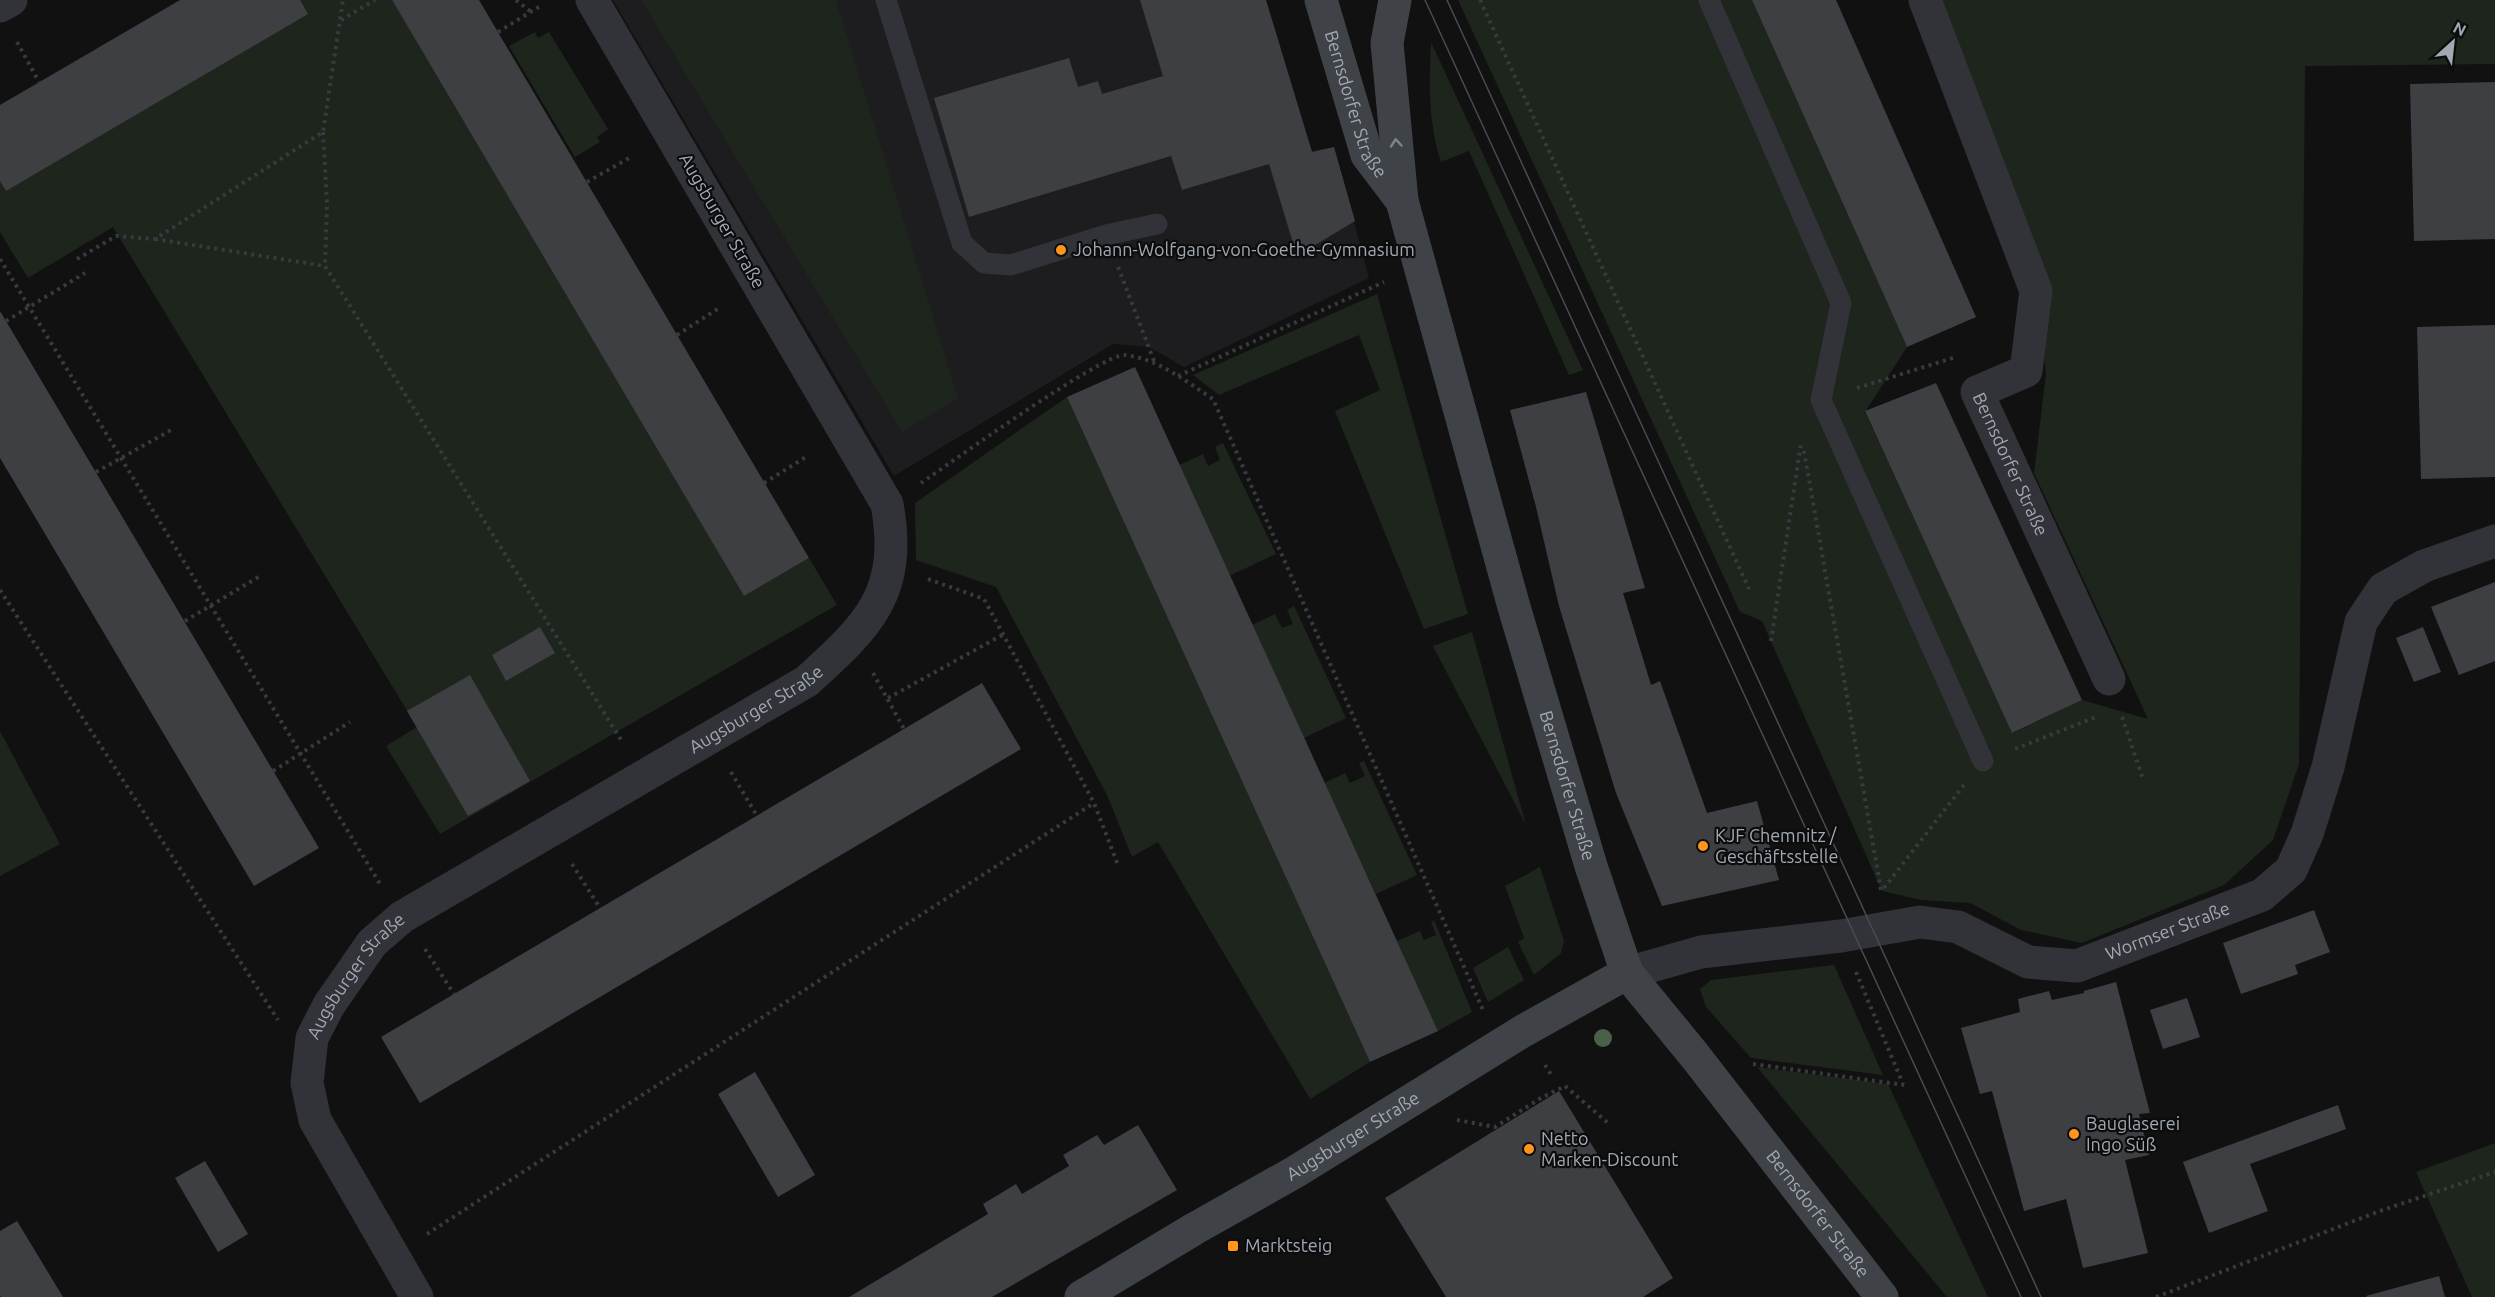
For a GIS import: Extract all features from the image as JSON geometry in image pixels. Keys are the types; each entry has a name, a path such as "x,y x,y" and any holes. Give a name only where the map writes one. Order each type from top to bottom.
{"street":[{"path":"0,6 11,0"},
{"name":"Augsburger Straße","path":"417,1297 315,1120 307,1083 312,1038 342,985 372,943 402,917 807,681 852,639 868,620 883,592 890,568 893,534 887,504 592,0"},
{"name":"Bernsdorfer Straße","path":"1322,0 1367,155 1402,201"},
{"name":"Bernsdorfer Straße","path":"1395,0 1387,44 1402,201 1524,641 1591,866 1627,973 1695,1056 1882,1297"},
{"name":"Bernsdorfer Straße","path":"1925,0 2036,291 2026,371 1977,392 2109,679"},
{"name":"Wormser Straße","path":"1627,973 1701,952 1841,936 1920,922 1958,927 2028,962 2077,966 2262,896 2291,870 2307,834 2328,767 2361,622 2383,589 2424,566 2495,541"},
{"name":"Augsburger Straße","path":"1081,1297 1295,1172 1500,1046 1627,973"}],"lane":[{"path":"886,0 962,243 984,263 1011,265 1106,236 1156,224"},
{"path":"1709,0 1841,303 1821,400 1983,761"}],"path":[{"path":"343,0 323,132 327,204 325,266 644,777"},
{"path":"340,20 375,0"},
{"path":"516,0 531,12"},
{"path":"1480,0 1749,589"},
{"path":"498,32 542,5"},
{"path":"14,37 39,82"},
{"path":"155,239 323,132"},
{"path":"587,182 631,157"},
{"path":"77,259 116,236 155,239 325,266"},
{"path":"1106,236 1154,361"},
{"path":"0,259 300,754 402,917 454,994"},
{"path":"1178,376 1419,267"},
{"path":"6,321 85,273"},
{"path":"677,335 719,308"},
{"path":"887,504 911,491 1064,386 1122,354 1154,361 1213,399 1500,1046"},
{"path":"1821,400 1964,354"},
{"path":"96,471 173,429"},
{"path":"1771,641 1802,438 1882,891"},
{"path":"764,483 806,458"},
{"path":"890,568 984,599 1094,803 1118,865"},
{"path":"185,621 260,576"},
{"path":"0,590 284,1030 312,1038"},
{"path":"888,698 1004,634"},
{"path":"852,639 904,729"},
{"path":"2109,679 2143,779"},
{"path":"273,771 350,722"},
{"path":"711,737 756,816"},
{"path":"392,1256 1094,803"},
{"path":"553,830 600,908"},
{"path":"1695,1056 1904,1085 1841,936"},
{"path":"1397,1109 1495,1127 1565,1086 1608,1123"},
{"path":"2156,1297 2380,1211 2495,1172"}],"shaded area":[{"path":"300,0 392,0 744,596 809,558 837,605 440,834 386,746 417,727 113,227 28,278 0,232 0,181 6,190"},
{"name":"Johann-Wolfgang-von-Goethe-Gymnasium","path":"613,0 1266,0 1312,151 1334,147 1369,278 1184,367 1149,347 1113,344 894,476"},
{"path":"641,0 836,0 958,398 902,432"},
{"path":"1458,0 1752,0 1907,347 1865,412 2013,733 2082,700 2148,719 2034,473 2046,374 2036,291 1940,0 2495,0 2495,64 2305,66 2299,764 2273,840 2224,885 2082,943 2021,930 1970,903 1921,900 1882,891 1762,621 1740,612"},
{"path":"535,32 538,38 549,32 608,129 597,137 600,142 575,157 509,46"},
{"path":"1431,42 1583,370 1569,375 1469,151 1441,162 1432,117"},
{"path":"1377,294 1468,614 1424,629 1335,411 1380,390 1359,335 1219,395 1193,375"},
{"path":"1067,397 1370,1062 1310,1099 1158,842 1132,857 1107,795 996,587 916,560 915,503"},
{"path":"1223,443 1276,554 1229,576 1179,465 1203,454 1208,466 1220,460 1215,447"},
{"path":"1294,606 1346,718 1304,738 1252,625 1275,614 1282,628 1293,624 1287,610"},
{"path":"1472,632 1526,825 1433,646"},
{"path":"0,731 60,844 0,876"},
{"path":"1364,761 1417,875 1376,894 1324,783 1345,773 1350,783 1365,776 1359,763"},
{"path":"1540,867 1564,941 1561,953 1534,975 1518,942 1524,938 1505,886"},
{"path":"1434,920 1472,1012 1438,1031 1397,941 1420,931 1424,940 1436,935 1431,922"},
{"path":"1508,947 1524,980 1488,1002 1473,968"},
{"path":"1834,965 1883,1075 1751,1058 1706,1007 1700,989 1711,980"},
{"path":"1757,1067 1888,1084 1988,1297 1947,1297"},
{"path":"2495,1143 2495,1297 2472,1297 2416,1172"}],"building":[{"path":"180,0 300,0 308,14 6,191 0,181 0,105"},
{"path":"392,0 479,0 809,558 744,596"},
{"path":"1140,0 1266,0 1312,152 1334,147 1355,221 1297,256 1269,164 1182,190 1171,156 969,217 934,98 1069,58 1078,87 1098,81 1102,94 1163,76"},
{"path":"1752,0 1836,0 1976,317 1907,347"},
{"path":"2495,82 2495,239 2414,241 2410,84"},
{"path":"0,311 319,848 254,886 0,458"},
{"path":"2495,325 2495,477 2421,479 2417,327"},
{"path":"1135,367 1438,1031 1370,1062 1067,397"},
{"path":"1936,383 2082,700 2012,733 1865,411"},
{"path":"1586,392 1645,588 1623,593 1651,685 1660,681 1707,813 1757,801 1779,880 1662,906 1616,793 1559,606 1510,410"},
{"path":"2495,582 2495,661 2459,675 2431,607"},
{"path":"540,627 555,653 506,681 492,655"},
{"path":"2423,627 2441,672 2414,682 2396,638"},
{"path":"470,675 530,781 468,816 407,711"},
{"path":"982,683 1021,749 420,1103 381,1037"},
{"path":"2314,910 2330,952 2295,965 2298,974 2241,994 2223,943"},
{"name":"Bauglaserei Ingo Süß","path":"2116,982 2150,1113 2139,1114 2149,1155 2125,1160 2148,1253 2083,1268 2066,1199 2024,1211 1992,1091 1980,1094 1961,1028 2020,1012 2018,999 2049,991 2052,1000 2084,993 2084,991"},
{"path":"2187,998 2200,1037 2163,1049 2150,1010"},
{"path":"755,1072 815,1175 778,1197 718,1094"},
{"name":"Netto Marken-Discount","path":"1559,1091 1673,1278 1643,1297 1446,1297 1385,1198"},
{"path":"2338,1105 2346,1129 2250,1164 2268,1211 2209,1233 2183,1162"},
{"path":"1138,1125 1177,1190 992,1297 849,1297 988,1214 983,1204 1016,1184 1022,1194 1069,1166 1063,1155 1097,1135 1104,1145"},
{"path":"205,1161 248,1234 218,1252 175,1178"},
{"path":"17,1221 63,1297 1,1297 0,1231"},
{"path":"2439,1276 2445,1297 2366,1296"}],"tram line":[{"path":"1425,0 2021,1297"},
{"path":"1447,0 2041,1297"}],"place":[{"name":"Johann-Wolfgang-von-Goethe-Gymnasium","path":"1061,250"},
{"name":"KJF Chemnitz / Geschäftsstelle","path":"1703,846"},
{"name":"Bauglaserei Ingo Süß","path":"2074,1134"},
{"name":"Netto Marken-Discount","path":"1529,1149"},
{"name":"Marktsteig","path":"1233,1246"}]}
